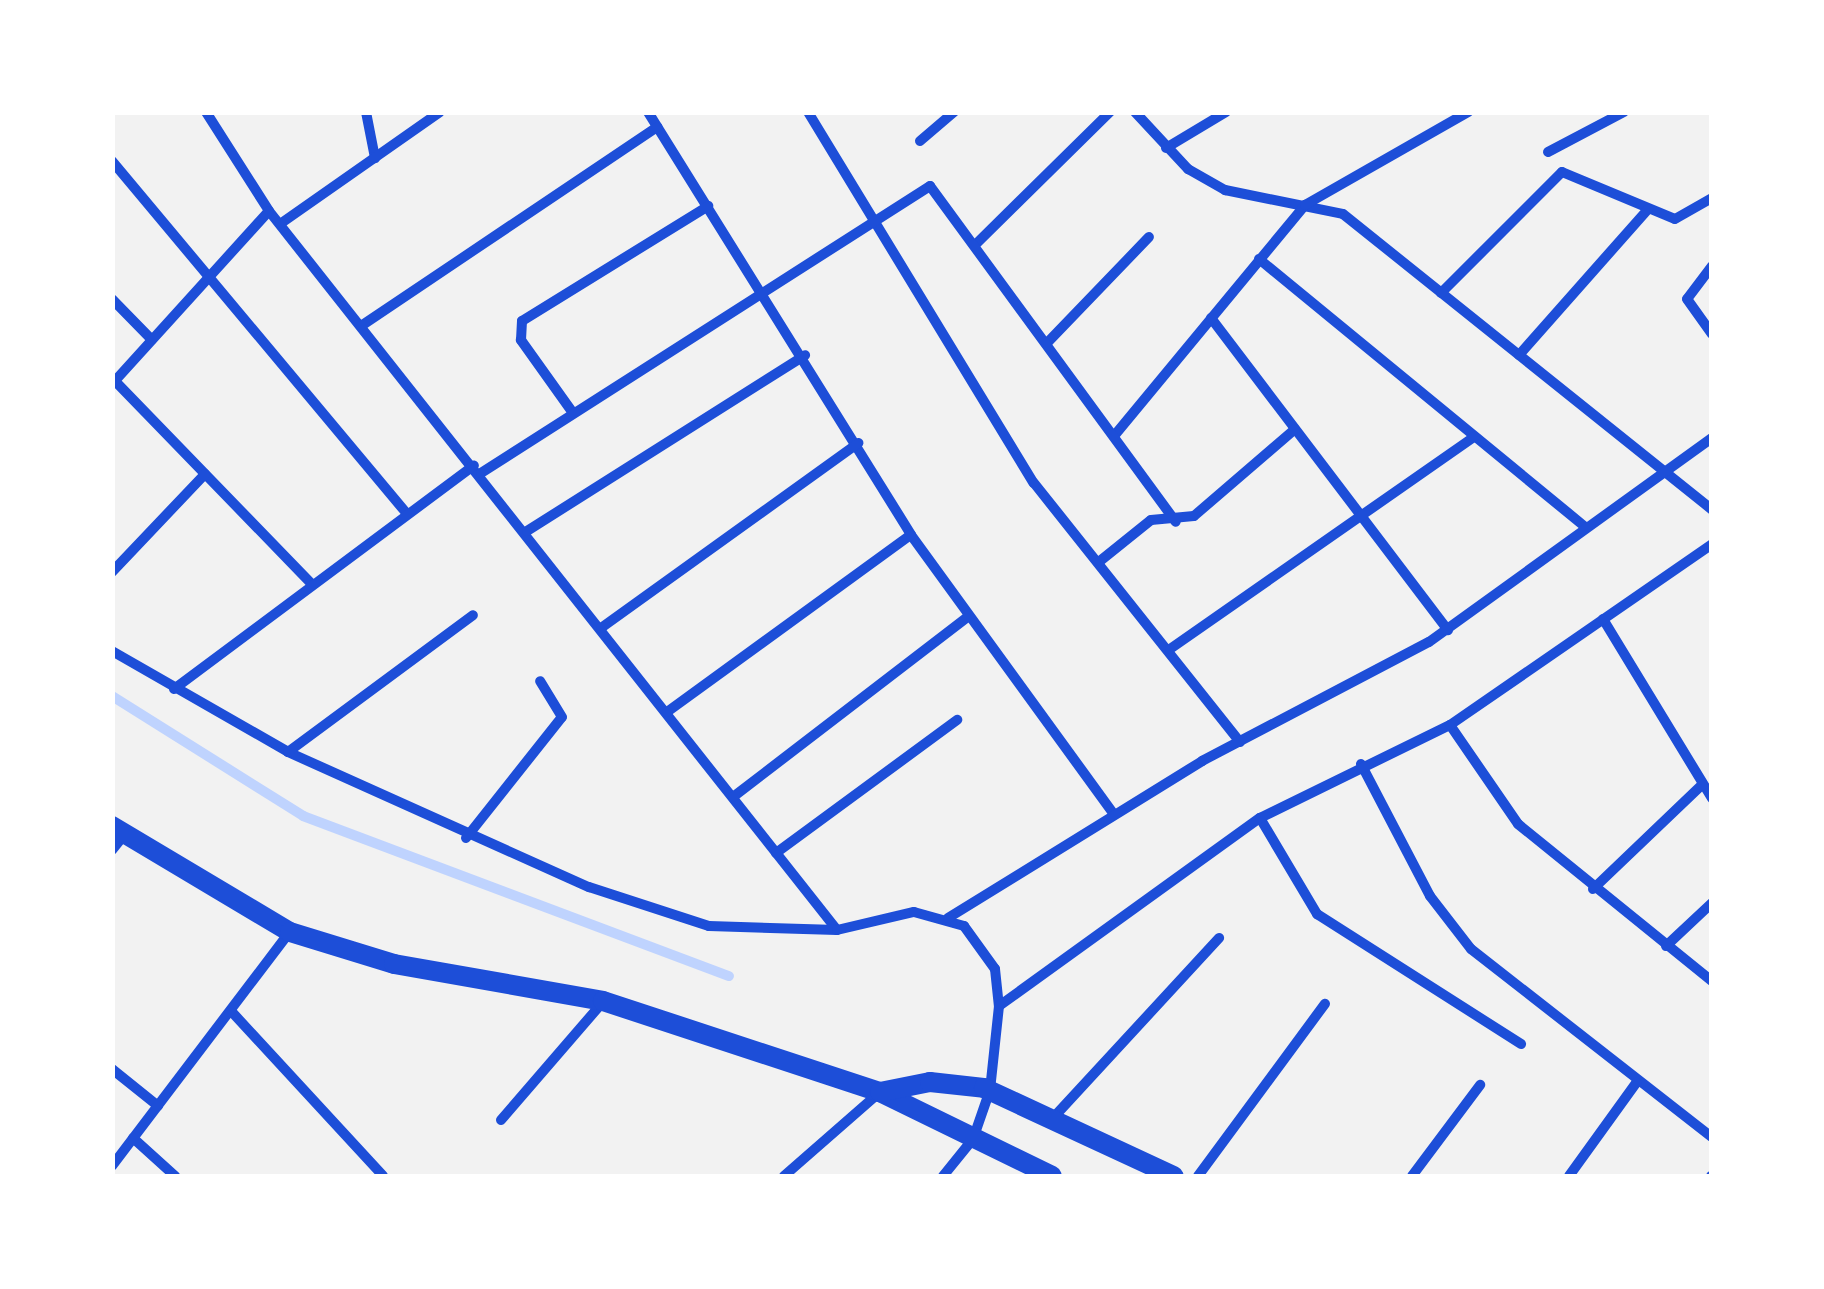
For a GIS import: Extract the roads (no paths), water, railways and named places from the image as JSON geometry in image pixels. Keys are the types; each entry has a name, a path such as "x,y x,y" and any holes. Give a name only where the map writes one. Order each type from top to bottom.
{"main road":[{"path":"117,837 290,932 394,964 603,1002 880,1092 1052,1176"},
{"path":"880,1092 930,1082 990,1090 1174,1176"}],"street":[{"path":"206,112 269,211 478,469 837,930"},
{"path":"366,112 375,158"},
{"path":"280,224 440,112"},
{"path":"648,112 805,354 910,535 966,618 1114,814"},
{"path":"808,112 1034,483 1170,649 1240,742"},
{"path":"920,141 954,112"},
{"path":"977,243 1110,112"},
{"path":"1135,112 1166,148 1225,190 1343,214 1712,510"},
{"path":"1166,148 1226,112"},
{"path":"1114,436 1305,205 1468,112"},
{"path":"1548,152 1624,112"},
{"path":"361,326 657,128"},
{"path":"112,161 206,281 407,514"},
{"path":"1441,293 1562,172 1648,209 1683,218 1712,198"},
{"path":"174,689 407,514 573,414 930,186 977,243 1176,522"},
{"path":"573,414 521,340 522,321 708,206"},
{"path":"1519,355 1648,209"},
{"path":"269,211 114,382 312,584"},
{"path":"1048,342 1149,237"},
{"path":"1259,259 1586,528"},
{"path":"1712,266 1686,299 1712,334"},
{"path":"112,298 152,340"},
{"path":"1211,318 1448,630"},
{"path":"526,531 805,354"},
{"path":"1100,561 1151,520 1176,522 1295,429"},
{"path":"1170,649 1474,437"},
{"path":"948,918 1114,814 1448,630 1712,438"},
{"path":"602,628 858,443"},
{"path":"112,572 205,474"},
{"path":"667,712 910,535"},
{"path":"999,1006 1260,818 1361,764 1450,726 1603,619 1709,551"},
{"path":"288,752 473,614"},
{"path":"733,797 966,618"},
{"path":"1603,619 1712,798"},
{"path":"112,651 288,752 466,838 709,926 837,930 914,912 948,918 984,945 999,1006 990,1090 973,1140 942,1176"},
{"path":"466,838 562,717 540,681"},
{"path":"776,853 956,720"},
{"path":"1450,726 1518,824 1593,889 1712,981"},
{"path":"1361,764 1430,896 1471,949 1636,1083 1712,1136"},
{"path":"1593,889 1702,784"},
{"path":"1260,818 1317,914 1521,1044"},
{"path":"1666,946 1712,903"},
{"path":"112,1166 290,932"},
{"path":"1053,1118 1220,938"},
{"path":"501,1120 603,1002"},
{"path":"1198,1176 1325,1004"},
{"path":"231,1011 383,1176"},
{"path":"112,1069 158,1106"},
{"path":"1569,1176 1636,1083"},
{"path":"1412,1176 1480,1086"},
{"path":"784,1176 880,1092"},
{"path":"133,1138 175,1176"}],"waterway":[{"path":"112,696 303,816 729,976"}]}
